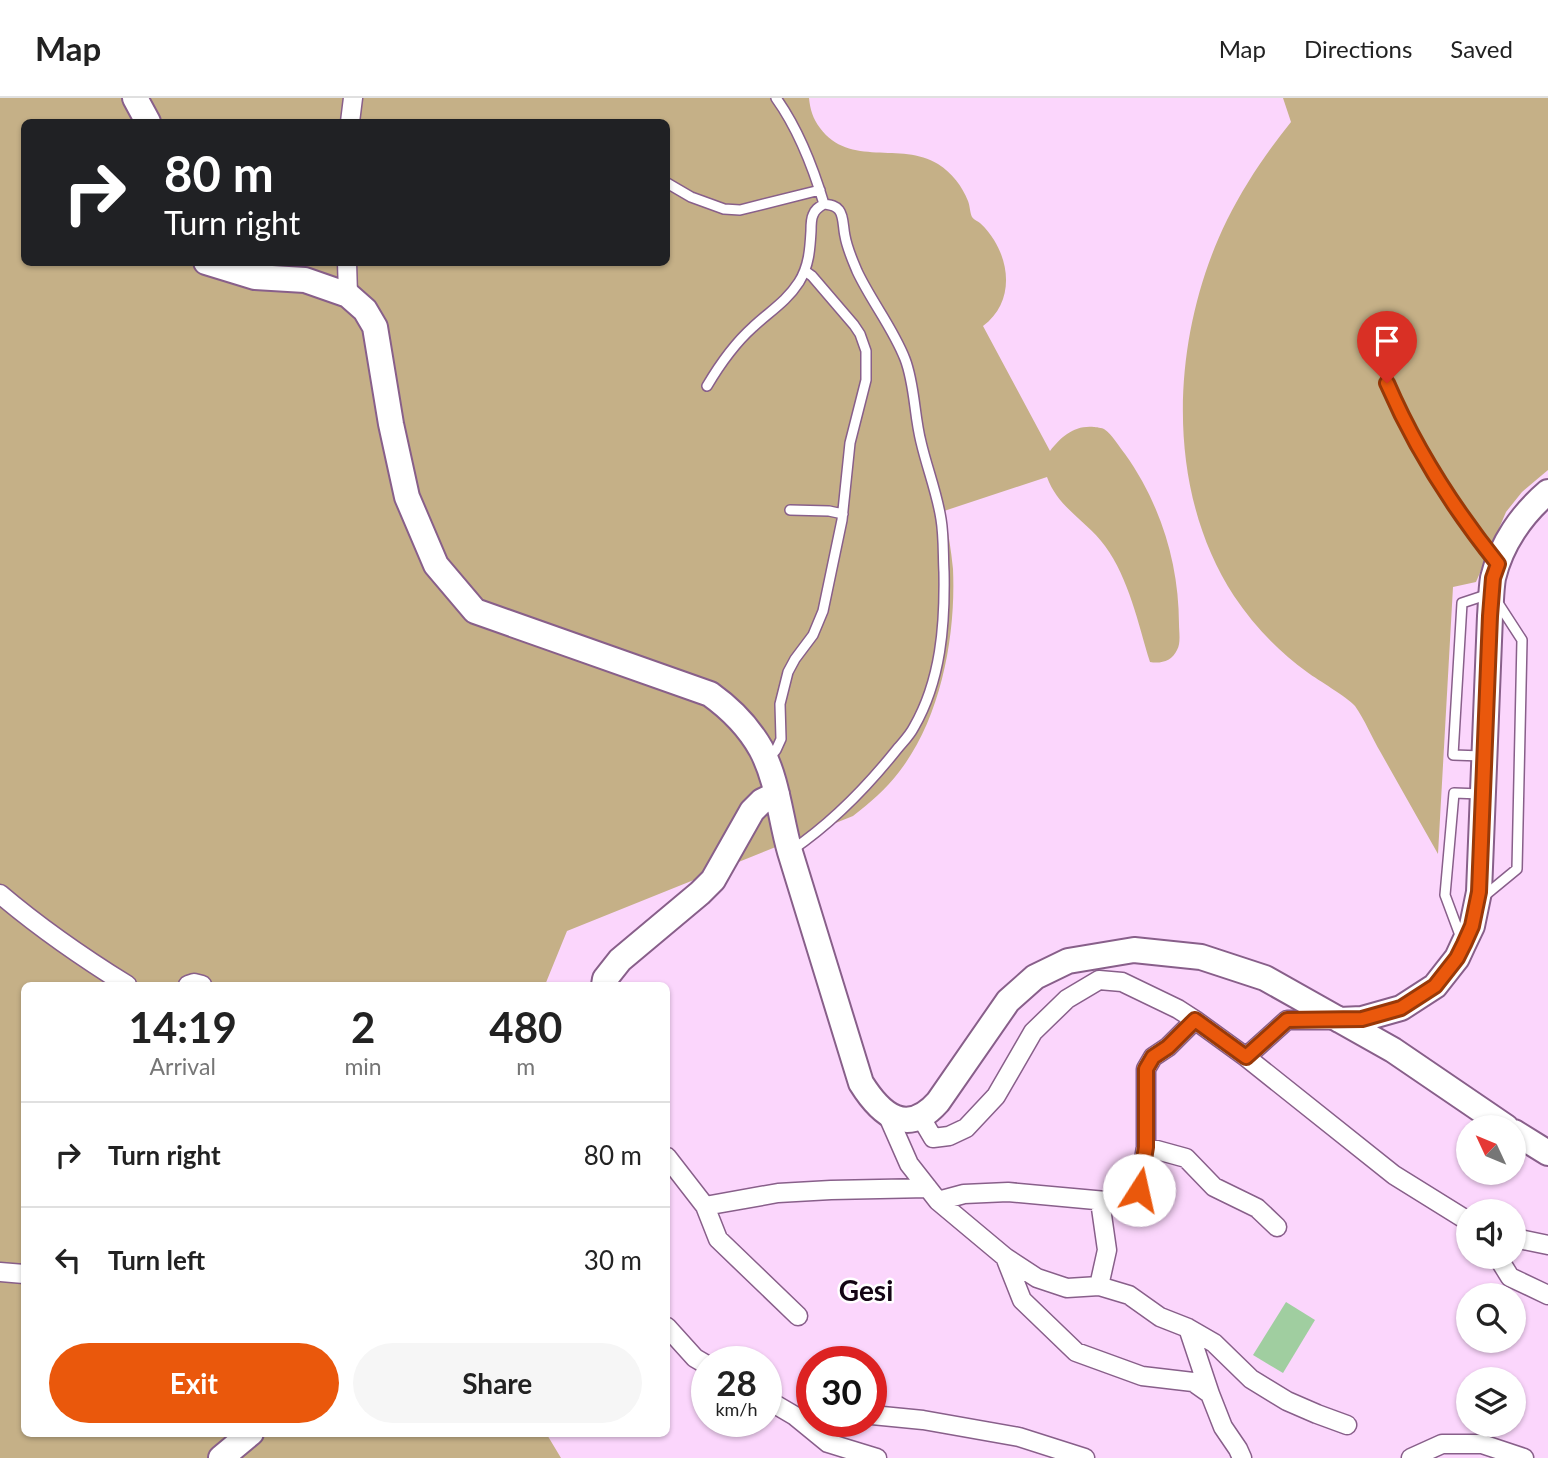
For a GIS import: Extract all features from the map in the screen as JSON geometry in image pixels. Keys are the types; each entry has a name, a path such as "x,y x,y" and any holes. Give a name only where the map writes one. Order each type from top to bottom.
{"street":[{"path":"135,98 146,119"},
{"path":"350,119 352,98"},
{"path":"219,266 255,277 305,279 348,295 365,310 375,327 391,425 407,497 436,565 475,611 710,694 729,708 750,731 766,760 777,794 790,851 861,1083 872,1101 887,1114 909,1119 930,1110 1008,1000 1035,977 1068,961 1134,950 1201,957 1265,978 1393,1050 1488,1115"},
{"path":"347,266 348,295"},
{"path":"1246,1057 1287,1020 1362,1019 1401,1008 1435,986 1457,958 1472,926 1477,901 1493,578 1506,542 1532,505 1548,492"},
{"path":"604,982 620,960 713,880 752,811 762,801 777,794"},
{"path":"0,894 49,933 122,982"},
{"path":"920,1116 933,1138 949,1136 966,1128 996,1096 1033,1032 1067,999 1098,980 1122,982 1195,1020 1246,1057 1394,1175 1456,1214"},
{"path":"705,1206 778,1193 831,1190 933,1194 1008,1192 1117,1202 1139,1190 1146,1147 1146,1069 1153,1057 1168,1047 1195,1020"},
{"path":"887,1114 909,1164 933,1194 1005,1257 1037,1278 1067,1288 1099,1286 1129,1295 1160,1317 1188,1328 1214,1343 1251,1379 1317,1415 1347,1425"},
{"path":"1526,1139 1548,1153"},
{"path":"1146,1147 1186,1158 1214,1187 1257,1208 1277,1227"},
{"path":"670,1161 705,1206 718,1239 798,1317"},
{"path":"1099,1286 1107,1250 1100,1200"},
{"path":"1526,1240 1548,1245"},
{"path":"1005,1257 1022,1300 1076,1352 1142,1376 1193,1382 1210,1394"},
{"path":"1505,1269 1510,1277 1548,1295"},
{"path":"0,1272 21,1274"},
{"path":"1188,1328 1223,1427 1242,1458"},
{"path":"670,1330 691,1354"},
{"path":"887,1416 1019,1437 1085,1458"},
{"path":"221,1458 246,1437"},
{"path":"1411,1458 1442,1444 1482,1444 1524,1458"},
{"path":"824,1450 877,1458"}],"lane":[{"path":"776,98 798,135 824,204"},
{"path":"670,185 691,197 724,209 740,210 820,190"},
{"path":"707,386 734,346 794,290 805,271 812,215 824,204 835,206 841,214 848,248 858,272 906,362 911,381 921,446 942,521 943,619 939,657 932,681 908,736 868,785 811,837 790,851"},
{"path":"766,760 776,750 780,739 780,704 788,673 813,635 823,611 843,514 850,443 866,380 866,351 855,325 805,271"},
{"path":"1387,383 1400,414 1433,472 1498,564"},
{"path":"790,510 843,514"},
{"path":"1477,901 1517,869 1522,640 1492,593"},
{"path":"1464,944 1445,895 1454,793 1483,794"}],"shaded area":[{"path":"0,98 809,98 815,121 832,140 860,151 923,157 938,164 952,176 963,190 972,217 988,231 1004,263 1004,297 999,308 983,326 1050,451 1074,430 1095,427 1107,431 1137,473 1157,513 1171,556 1180,637 1175,654 1158,663 1150,662 1132,602 1113,559 1098,537 1065,506 1047,477 944,511 953,569 952,621 948,648 943,675 926,727 899,772 872,801 853,816 567,931 546,982 21,982 21,1437 548,1437 561,1458 0,1458"},
{"path":"1283,98 1548,98 1548,470 1522,492 1506,512 1476,582 1453,587 1438,854 1355,706 1277,647 1234,596 1211,553 1195,507 1186,459 1183,410 1186,360 1194,312 1208,264 1227,220 1256,169 1291,122"}],"building":[{"path":"1286,1302 1315,1320 1283,1373 1253,1355"}],"district":[{"name":"Gesi","path":"866,1290"}],"route":[{"path":"1139,1190 1146,1147 1146,1069 1153,1057 1168,1047 1195,1020 1246,1057 1287,1020 1362,1019 1401,1008 1435,986 1457,958 1472,926 1479,892 1490,616 1493,578 1498,564 1433,472 1400,414 1387,383"}]}
